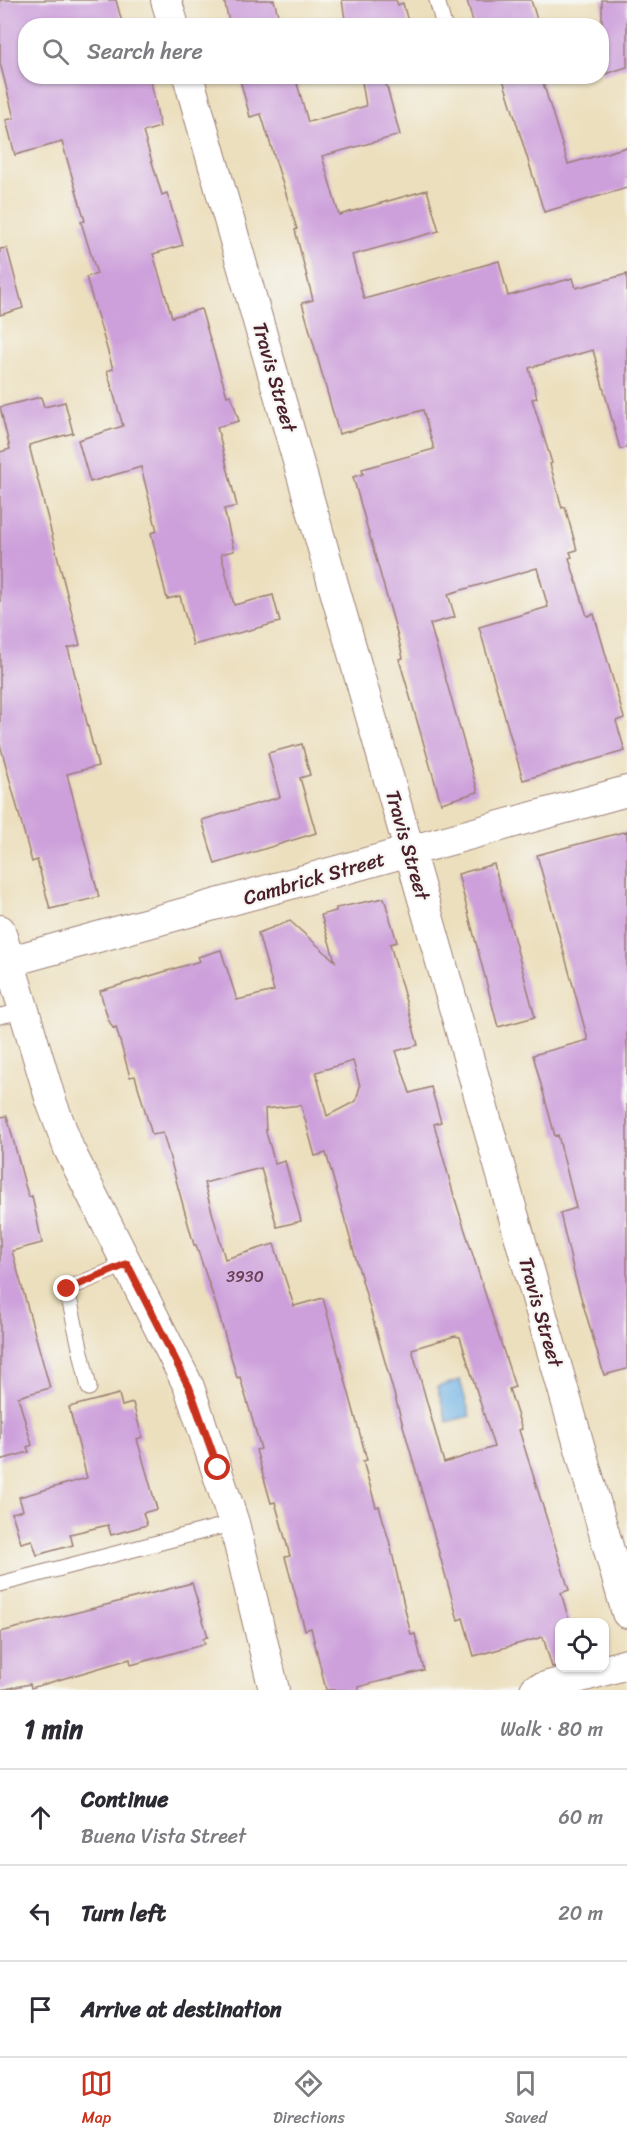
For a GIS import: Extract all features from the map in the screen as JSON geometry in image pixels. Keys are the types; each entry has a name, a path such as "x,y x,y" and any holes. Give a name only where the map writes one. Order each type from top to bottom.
{"street":[{"path":"166,0 172,18"},
{"name":"Travis Street","path":"190,84 627,1613"},
{"name":"Cambrick Street","path":"5,963 627,791"},
{"path":"0,930 12,1014 51,1101 69,1149 189,1387 234,1523 274,1690"},
{"path":"535,1690 627,1664"}],"lane":[{"path":"437,0 442,18"},
{"path":"89,1388 67,1289 127,1264"},
{"path":"0,1584 234,1523"}],"water":[{"path":"460,1380 470,1416 447,1422 437,1387"}],"building":[{"path":"0,0 116,0 121,18 18,18 18,84 152,84 160,127 143,132 162,195 167,193 183,245 153,254 172,317 201,309 227,396 231,395 239,421 217,427 237,506 224,509 234,551 221,554 234,605 273,595 280,622 193,645 180,596 167,599 151,533 157,531 141,467 90,482 78,440 123,426 107,371 113,369 86,277 97,274 81,222 85,221 62,142 15,155 6,120 14,118 0,63"},
{"path":"224,0 274,0 279,18 228,18"},
{"path":"342,0 396,0 398,5 403,3 407,18 345,18"},
{"path":"467,0 531,0 537,18 472,18"},
{"path":"602,0 627,0 627,67 609,73 609,18 602,18"},
{"path":"241,84 297,84 308,122 366,106 362,84 386,84 400,135 322,156 339,215 427,190 439,231 352,255 364,299 499,261 508,296 573,278 576,288 627,274 627,448 620,449 593,350 529,368 537,398 532,399 552,463 550,464 562,508 565,507 577,550 570,552 572,557 569,558 587,616 594,614 624,718 616,721 625,751 523,780 479,627 548,607 537,568 448,594 455,617 430,624 478,792 441,803 399,659 403,658 397,633 353,477 363,474 362,469 434,449 423,410 339,434 302,303 313,300 295,230 297,229 261,114 250,117"},
{"path":"504,84 543,84 568,164 627,147 627,188 544,212"},
{"path":"7,248 23,308 0,315 0,249"},
{"path":"41,397 44,407 65,402 73,433 29,445 80,645 68,648 98,766 67,774 99,897 50,909 37,860 32,862 0,744 0,452 10,449 0,407"},
{"path":"302,744 310,775 300,778 316,833 215,864 202,820 280,797 268,753"},
{"path":"627,831 627,1369 604,1375 575,1277 560,1213 576,1208 558,1135 555,1136 533,1055 588,1040 537,855"},
{"path":"494,864 535,1017 498,1027 458,874"},
{"path":"384,898 397,942 390,944 418,1045 396,1051 410,1093 431,1087 441,1122 434,1124 454,1196 515,1387 509,1389 522,1429 519,1430 569,1590 561,1593 568,1618 555,1618 555,1666 552,1667 543,1637 474,1656 463,1618 458,1620 326,1153 315,1156 301,1105 265,1109 266,1132 275,1164 285,1161 301,1221 277,1227 261,1168 204,1183 225,1259 274,1244 294,1306 323,1298 367,1460 363,1461 376,1507 379,1506 411,1635 415,1634 424,1670 358,1687 359,1690 326,1690 311,1628 305,1630 285,1557 290,1556 275,1502 271,1503 256,1450 261,1449 240,1377 237,1378 217,1308 196,1245 194,1245 163,1133 152,1135 135,1076 130,1077 116,1027 113,1028 108,1019 100,991 200,961 198,957 221,950 237,1000 274,991 258,933 290,921 335,961 321,915 336,911 336,908","holes":["353,1061 360,1086 356,1101 327,1116 316,1072","455,1336 460,1337 494,1447 444,1463 412,1349"]},
{"path":"7,1116 25,1185 29,1197 32,1196 42,1243 12,1251 50,1388 18,1397 32,1445 27,1447 29,1452 0,1460 0,1117"},
{"path":"119,1394 122,1406 133,1403 142,1437 137,1439 157,1509 143,1513 147,1525 111,1535 108,1525 70,1534 73,1545 37,1555 32,1540 21,1543 12,1513 23,1510 19,1497 87,1478 69,1407"},
{"path":"192,1583 208,1637 203,1638 205,1644 131,1665 130,1659 31,1688 30,1684 0,1690 0,1632"}],"route":[{"path":"67,1289 127,1264 189,1387 218,1468"}]}
